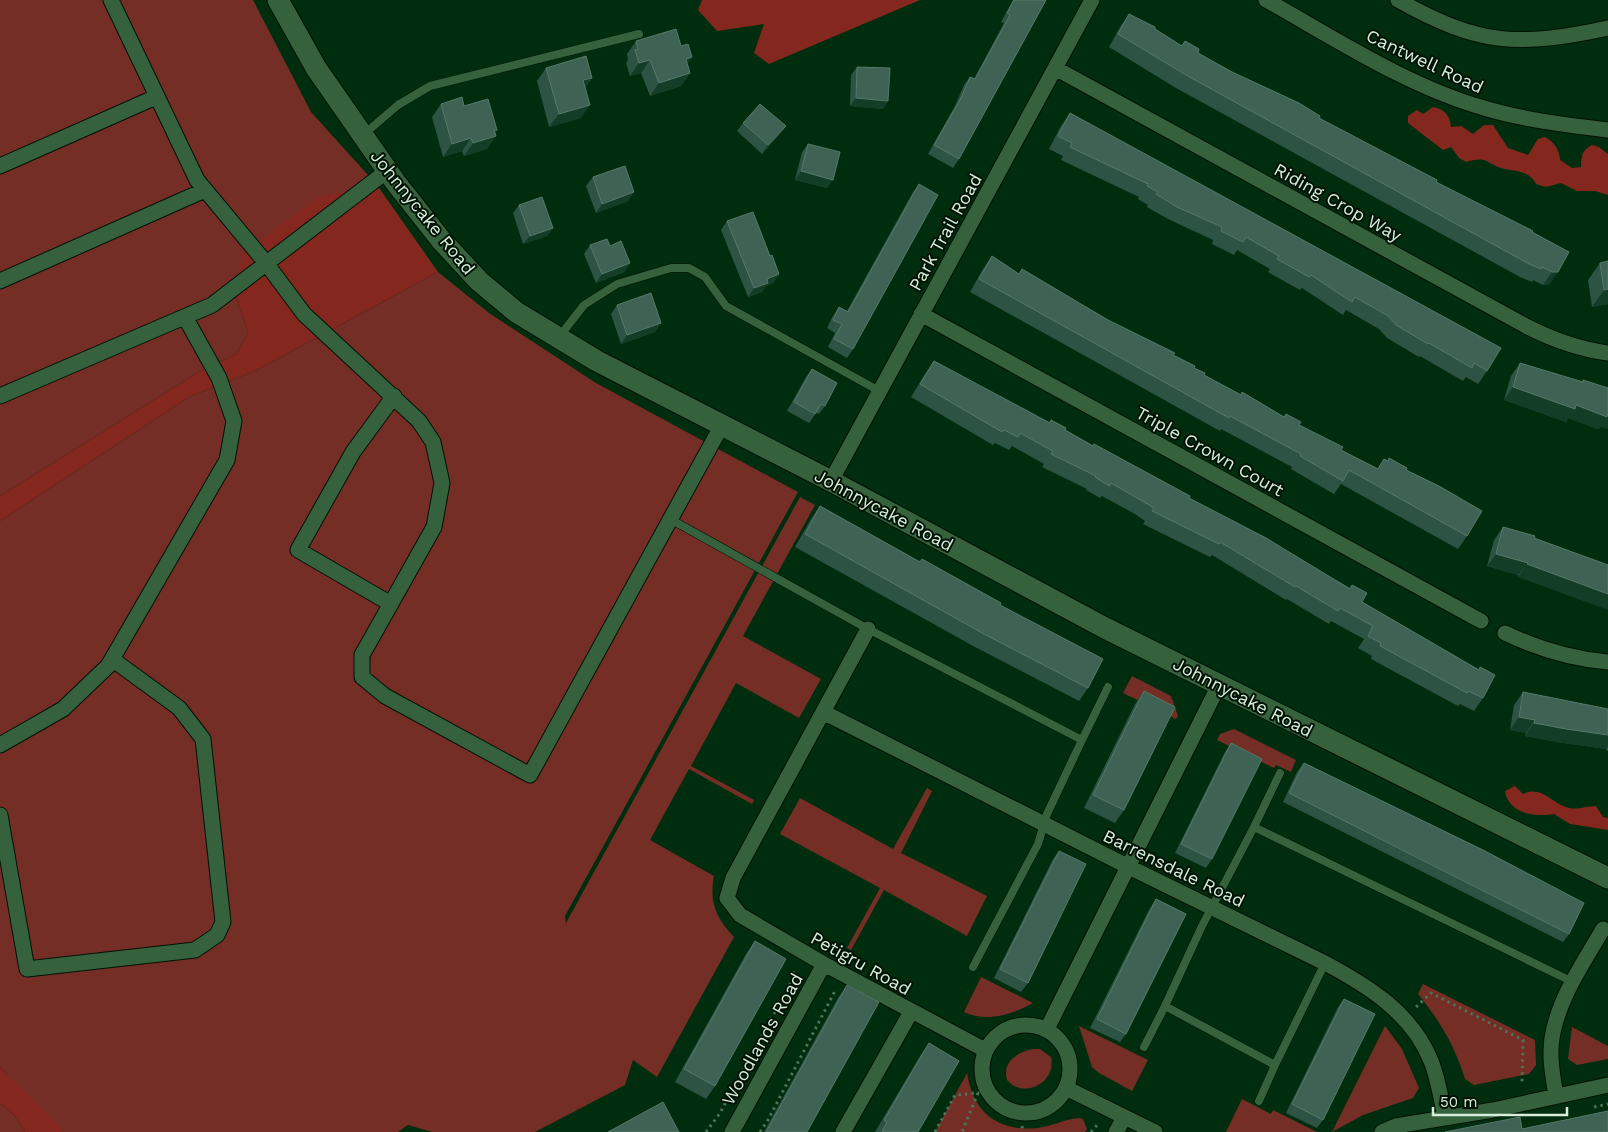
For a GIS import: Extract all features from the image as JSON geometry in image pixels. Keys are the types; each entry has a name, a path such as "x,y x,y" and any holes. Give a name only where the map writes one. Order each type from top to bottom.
{"street":[{"path":"111,0 197,180 266,264 304,314 420,421 432,442 442,483 434,527 362,655 362,677 386,696 530,775 722,425"},
{"name":"Johnnycake Road","path":"278,0 316,68 387,171 441,240 479,281 516,312 558,339 831,481 1080,615 1608,878"},
{"name":"Park Trail Road","path":"831,481 881,392 921,314 1092,0"},
{"name":"Cantwell Road","path":"1266,0 1378,62 1439,92 1483,108 1524,118 1608,130"},
{"path":"1398,0 1451,26 1480,36 1508,41 1560,38 1608,28"},
{"name":"Riding Crop Way","path":"1055,68 1526,326 1555,340 1588,350 1608,353"},
{"path":"0,166 156,97"},
{"path":"0,396 212,305 387,171"},
{"path":"0,281 205,190"},
{"name":"Triple Crown Court","path":"921,314 1481,621"},
{"path":"0,745 63,709 108,666 226,460 234,421 219,378 185,317"},
{"path":"391,604 298,550 353,452 394,396"},
{"path":"823,712 868,629"},
{"path":"1505,633 1544,650 1567,657 1608,662"},
{"path":"0,815 27,969 195,950 217,935 223,922 203,738 179,708 112,659"},
{"path":"1047,1029 1219,685"},
{"name":"Barrensdale Road","path":"823,712 1044,825 1362,983 1380,996 1409,1025 1432,1061 1445,1117"},
{"name":"Petigru Road","path":"823,712 733,878 727,898 740,915 911,1012 985,1050"},
{"path":"1556,1096 1551,1056 1551,1039 1555,1022 1573,982 1603,928"},
{"name":"Woodlands Road","path":"732,1132 824,964"},
{"path":"843,1132 911,1012"},
{"path":"1019,1024 1047,1029 1066,1048 1070,1062 1070,1075 1066,1088 1058,1101 1045,1110 1030,1114 1014,1112 1000,1106 989,1095 983,1081 981,1065 985,1050 993,1038 1005,1029 1019,1024"},
{"path":"1382,1132 1396,1126 1608,1085"},
{"path":"1066,1088 1155,1132"},
{"path":"1116,1132 1124,1118"}],"lane":[{"path":"362,136 398,105 430,86 639,34"},
{"path":"558,339 584,305 617,284 671,268 689,268 704,278 726,306 881,392"},
{"path":"670,519 868,629 1082,740"},
{"path":"973,967 1038,844 1044,825 1108,687"},
{"path":"1144,1047 1280,773"},
{"path":"1254,826 1573,982"},
{"path":"1259,1102 1325,963"},
{"path":"1165,1006 1275,1065"}],"path":[{"path":"706,1132 720,1113 793,980 793,971"},
{"path":"760,1132 835,991"},
{"path":"1416,1007 1431,994 1522,1040 1522,1084"},
{"path":"935,1132 956,1095 978,1093 962,1132"},
{"path":"1091,1132 1098,1124"},
{"path":"1022,1126 1023,1132"}],"shaded area":[{"path":"0,0 253,0 311,112 377,185 235,294 248,333 236,354 197,373 0,496"},
{"path":"702,0 920,0 769,64 754,53 764,24 717,31 698,10"},
{"path":"1433,107 1446,113 1451,127 1461,126 1473,134 1484,125 1493,125 1508,148 1528,155 1538,139 1545,137 1556,147 1560,160 1572,168 1581,167 1581,160 1586,149 1592,145 1599,147 1608,154 1608,195 1595,191 1577,191 1561,183 1546,187 1536,184 1525,173 1501,168 1485,160 1466,162 1459,158 1451,147 1443,150 1408,123 1408,116 1417,110 1423,114"},
{"path":"377,185 438,272 257,370 189,397 0,521 0,496 197,373 236,354 248,333 235,294 242,253 319,197"},
{"path":"438,272 489,313 596,383 798,492 565,916 566,923 800,497 815,505 743,636 821,679 799,718 736,683 691,766 754,800 752,804 689,769 650,840 714,876 712,894 715,909 734,937 657,1077 633,1060 625,1085 535,1132 432,1132 408,1125 398,1132 63,1132 0,1067 0,521 189,397 257,370"},
{"path":"1132,676 1171,696 1178,716 1176,719 1123,693"},
{"path":"1234,729 1296,760 1291,772 1276,765 1274,768 1217,740 1220,734"},
{"path":"1515,786 1523,794 1530,792 1541,793 1569,808 1596,806 1603,817 1608,818 1608,830 1570,824 1554,814 1538,815 1517,809 1507,799 1505,791"},
{"path":"927,788 932,791 901,853 987,896 967,936 884,890 851,950 847,948 880,888 780,834 800,798 893,849"},
{"path":"981,977 1033,1003 1017,1011 999,1016 981,1017 964,1012"},
{"path":"1423,984 1535,1040 1536,1065 1529,1074 1474,1085 1465,1079 1457,1056 1446,1034 1418,994"},
{"path":"1079,1026 1148,1060 1132,1091 1099,1073 1092,1067"},
{"path":"1385,1026 1402,1049 1419,1088 1413,1098 1363,1115 1332,1132"},
{"path":"1572,1027 1608,1046 1608,1059 1577,1065 1568,1059"},
{"path":"1032,1049 1040,1049 1051,1057 1052,1066 1049,1074 1044,1081 1030,1088 1014,1086 1007,1080 1008,1063 1021,1053"},
{"path":"0,1067 63,1132 25,1132 14,1115 0,1103"},
{"path":"967,1073 970,1087 981,1109 999,1123 1010,1127 1038,1128 1079,1118 1083,1119 1087,1129 1085,1132 935,1132"},
{"path":"1242,1099 1271,1114 1273,1110 1317,1132 1226,1132"},
{"path":"0,1103 14,1115 25,1132 0,1132"}],"building":[{"path":"1014,0 1046,0 959,159 934,145 961,98 970,77 975,79 1010,15 1007,13"},
{"path":"1129,14 1155,27 1155,29 1182,46 1185,41 1199,49 1198,53 1232,72 1299,103 1320,116 1319,118 1437,180 1436,182 1533,231 1569,252 1558,272 1552,272 1542,267 1541,269 1529,264 1186,75 1118,34"},
{"path":"676,29 681,46 688,44 692,57 686,59 690,73 659,83 650,60 639,63 635,50 638,49 636,41"},
{"path":"586,56 592,78 583,80 590,105 559,114 546,68"},
{"path":"857,67 890,68 888,101 856,98"},
{"path":"462,97 464,106 488,99 497,130 494,130 496,136 473,143 471,138 452,144 441,104"},
{"path":"760,104 786,126 768,145 743,123"},
{"path":"1070,113 1501,348 1487,371 1474,363 1472,368 1396,325 1388,316 1355,297 1352,302 1311,275 1309,277 1277,259 1279,256 1246,237 1243,242 1221,231 1222,227 1177,207 1156,194 1158,192 1147,186 1148,184 1070,147 1072,143 1058,136"},
{"path":"808,144 840,152 833,180 801,171"},
{"path":"625,166 634,192 602,204 593,177"},
{"path":"919,184 938,195 853,349 834,339 842,324 833,320 839,307 848,312"},
{"path":"542,197 553,228 530,236 519,205"},
{"path":"753,212 779,274 767,279 768,283 754,288 727,221"},
{"path":"607,239 610,246 621,241 630,263 602,274 590,245"},
{"path":"992,256 1019,274 1022,269 1108,320 1175,353 1173,355 1195,366 1194,368 1205,373 1204,375 1241,395 1242,392 1284,417 1286,414 1301,422 1299,425 1343,447 1341,450 1378,469 1384,459 1388,461 1389,458 1407,468 1406,470 1439,486 1482,511 1467,536 1349,470 1343,481 1300,456 1301,454 1230,416 1229,418 979,279"},
{"path":"1608,261 1608,289 1604,290 1600,263"},
{"path":"651,293 661,323 627,335 617,305"},
{"path":"934,361 1050,423 1051,420 1066,428 1065,430 1093,446 1094,444 1190,496 1189,498 1266,538 1350,589 1352,585 1367,593 1362,602 1479,670 1480,667 1495,675 1483,698 1468,691 1467,693 1380,646 1381,643 1368,636 1373,626 1340,608 1338,611 1220,542 1219,544 1152,511 1154,508 1144,502 1111,483 1109,486 1096,476 1051,454 1053,451 1020,433 1018,437 1004,430 1002,432 920,384"},
{"path":"1520,363 1608,388 1607,417 1576,405 1575,409 1513,387"},
{"path":"812,369 837,383 825,406 821,404 815,414 794,402"},
{"path":"820,506 920,562 922,559 1001,603 1000,605 1103,659 1088,688 984,634 805,534"},
{"path":"1503,527 1535,536 1534,538 1608,565 1608,594 1528,563 1496,554"},
{"path":"1144,691 1175,707 1124,810 1093,795"},
{"path":"1523,692 1608,709 1608,735 1534,723 1535,720 1519,717"},
{"path":"1231,743 1262,759 1212,859 1181,844"},
{"path":"1304,763 1483,850 1584,903 1569,934 1289,793"},
{"path":"1059,851 1086,864 1028,983 1000,969"},
{"path":"1156,899 1186,914 1126,1034 1097,1019"},
{"path":"755,941 786,959 715,1086 684,1069"},
{"path":"847,985 879,1002 807,1132 766,1132"},
{"path":"1344,999 1375,1014 1323,1120 1292,1104"},
{"path":"929,1043 959,1061 918,1132 882,1132 887,1122 884,1120"},
{"path":"663,1102 679,1132 608,1132"},
{"path":"1608,1111 1608,1132 1445,1132 1520,1117 1522,1129"}]}
